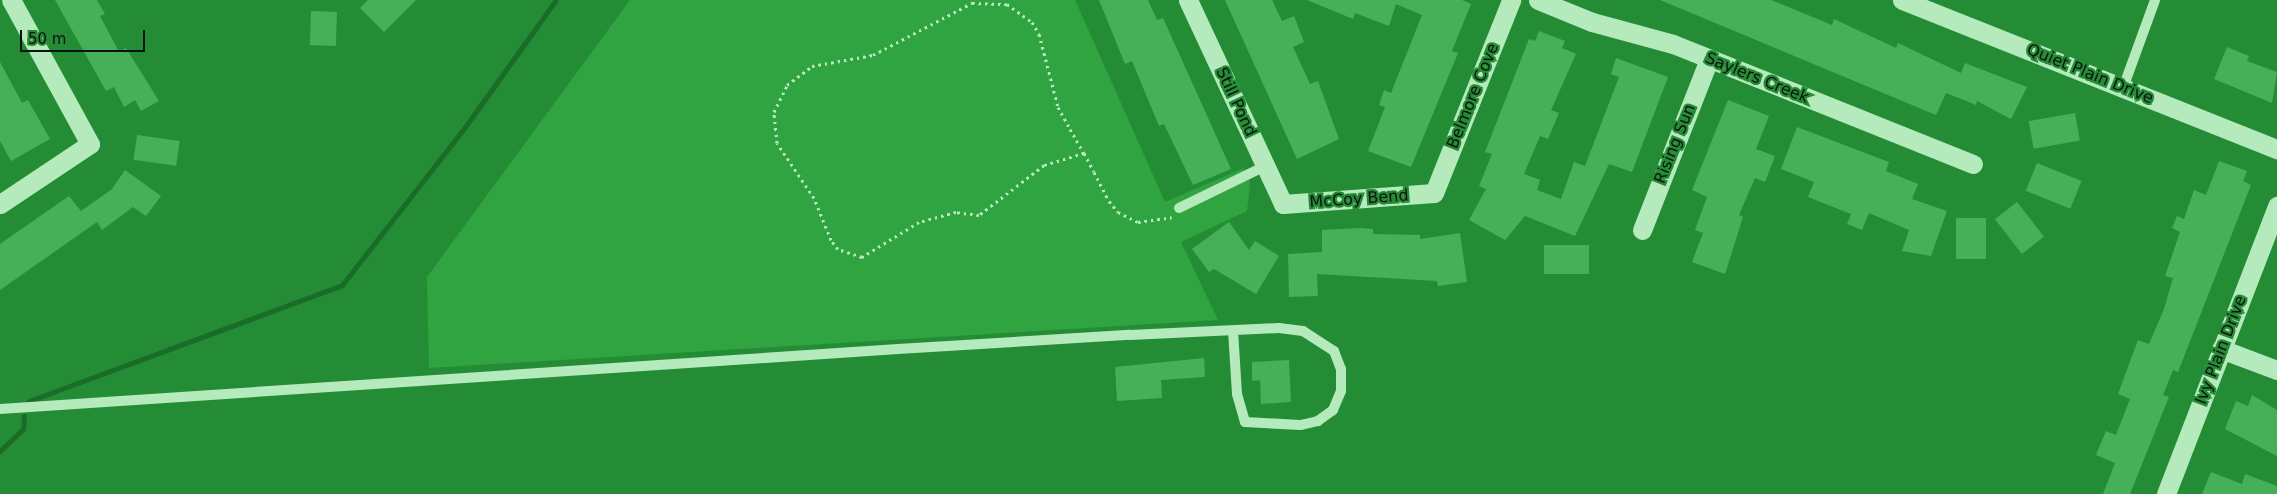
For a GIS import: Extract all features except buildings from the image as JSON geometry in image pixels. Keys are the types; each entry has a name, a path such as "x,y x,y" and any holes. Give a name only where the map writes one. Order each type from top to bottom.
{"street":[{"path":"0,204 90,144 11,0"},
{"name":"Still Pond","path":"1188,0 1283,204"},
{"name":"Belmore Cove","path":"1434,193 1511,0"},
{"name":"Saylers Creek","path":"1538,0 1709,59 1973,164"},
{"name":"Quiet Plain Drive","path":"1902,0 2277,149"},
{"name":"Rising Sun","path":"1642,230 1709,59"},
{"name":"McCoy Bend","path":"1283,204 1434,193"},
{"name":"Ivy Plain Drive","path":"2166,494 2277,206"},
{"path":"2221,349 2277,370"}],"lane":[{"path":"2123,88 2155,0"},
{"path":"1179,208 1265,166"},
{"path":"0,409 1279,328 1320,338 1334,351 1341,369 1341,391 1333,410 1318,421 1300,425 1245,422 1237,394 1233,331"}],"path":[{"path":"1084,153 1044,165 979,215 956,212 918,222 862,257 838,249 830,240 814,198 777,143 774,112 787,85 812,66 873,55 972,3 995,1 1020,10 1032,22 1045,46 1058,107 1084,153 1109,201 1128,219 1160,222 1174,216 1179,208"}],"green space":[{"path":"630,0 1075,0 1165,202 1244,168 1250,183 1247,211 1181,242 1218,320 429,368 427,277"}],"waterway":[{"path":"29,401 342,285 465,127 556,0"},
{"path":"0,451 23,429 24,416"}]}
